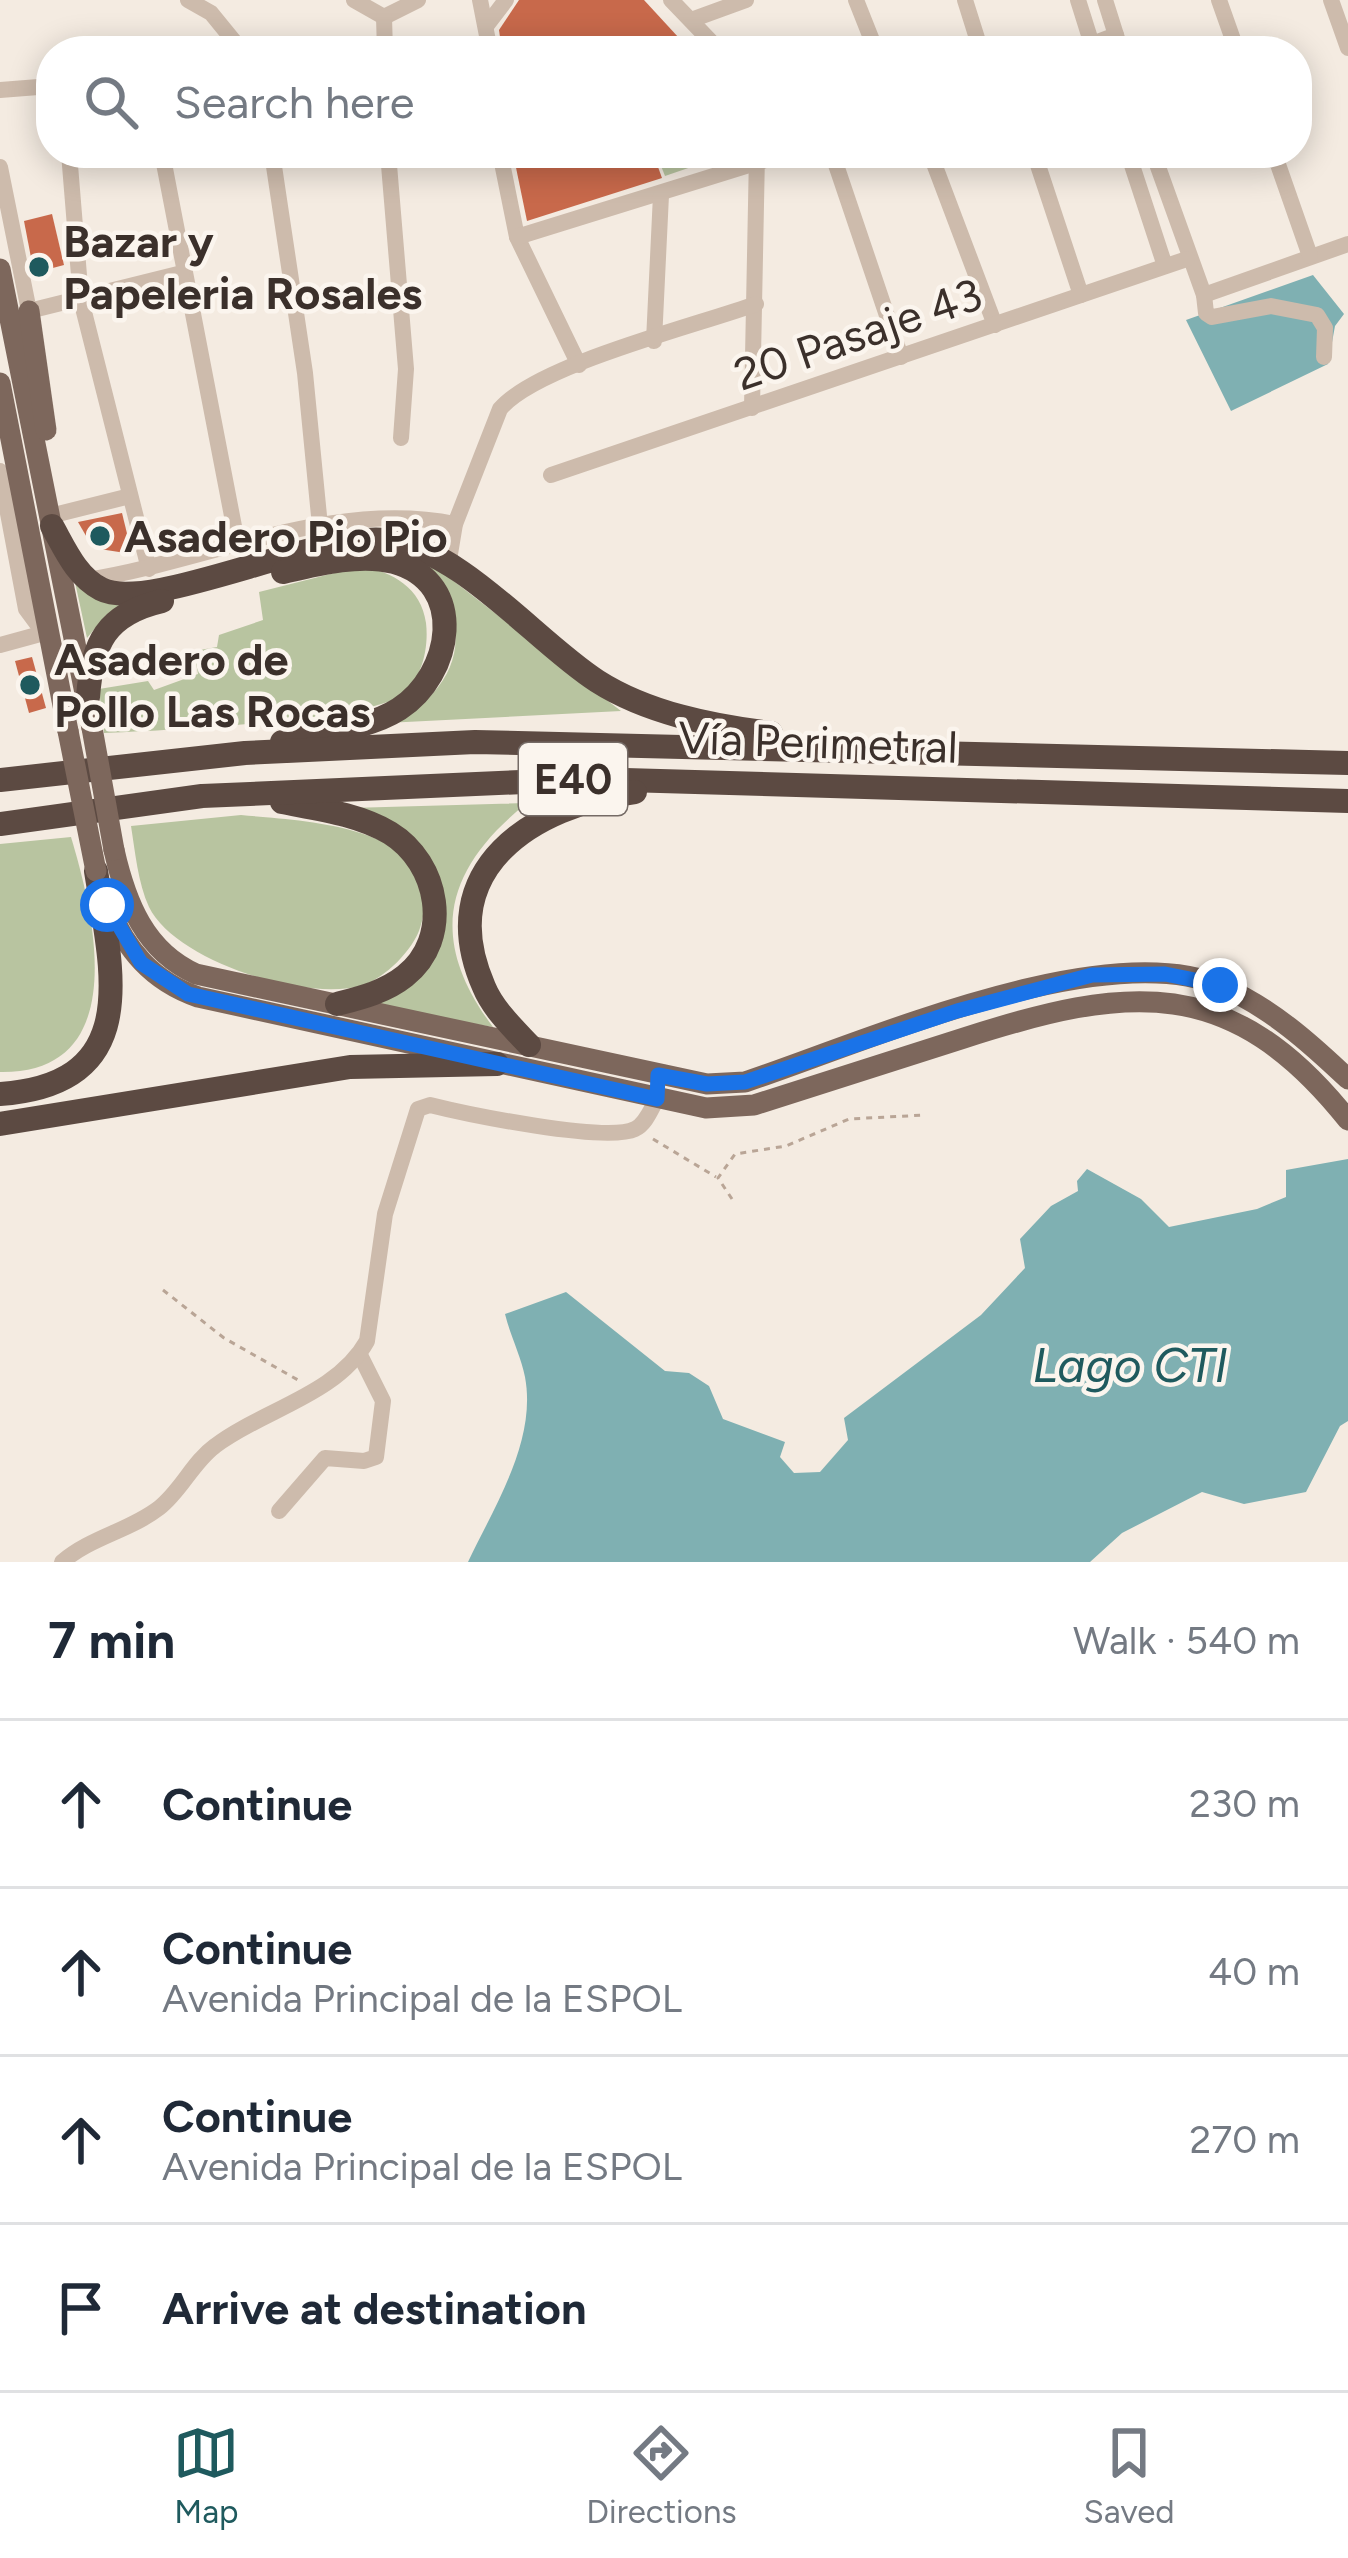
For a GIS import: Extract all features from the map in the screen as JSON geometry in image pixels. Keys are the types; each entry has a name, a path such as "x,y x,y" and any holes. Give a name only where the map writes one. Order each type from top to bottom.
{"highway":[{"path":"50,516 87,580 115,594 141,593 358,540 402,544 448,566 591,677 632,699 728,726 904,748"},
{"path":"88,697 100,635 120,617 150,604 355,560 395,562 424,579 441,604 446,640 420,692 381,718 245,753"},
{"name":"Vía Perimetral","path":"0,780 245,753 475,742 904,748 1348,763"},
{"path":"529,1045 484,988 474,950 476,895 492,860 519,832 570,806 734,780"},
{"name":"Vía Perimetral","path":"0,824 202,796 480,782 734,780 1348,801"},
{"path":"202,796 283,802 358,820 401,841 422,866 435,920 421,960 388,987 337,1004"},
{"path":"0,1094 61,1079 104,1040 113,980 96,871"},
{"path":"0,1124 350,1067 497,1064"}],"main road":[{"path":"0,269 88,697 114,850 141,926 179,965 218,980 707,1084 745,1082 957,1011 1092,975 1165,974 1220,985 1299,1032 1348,1079"},
{"path":"29,311 54,489 50,516"},
{"path":"0,383 96,871 126,944 149,970 177,989 578,1084 706,1108 754,1105 1093,1001 1162,1000 1210,1009 1268,1042 1316,1080 1348,1120"},
{"path":"957,1011 965,1038"},
{"path":"553,1078 562,1070 558,1054"},
{"path":"657,1099 658,1075"}],"street":[{"path":"188,0 211,13 230,36"},
{"path":"354,0 378,15 383,36"},
{"path":"378,15 418,0"},
{"path":"480,0 488,36"},
{"path":"487,25 506,0"},
{"path":"671,0 706,36"},
{"path":"691,20 746,0"},
{"path":"856,0 868,36"},
{"path":"965,0 976,36"},
{"path":"1078,0 1084,36"},
{"path":"1106,0 1117,36"},
{"path":"1219,0 1232,36"},
{"path":"1330,0 1348,48"},
{"path":"0,90 36,87"},
{"path":"0,167 29,311 182,273"},
{"path":"70,168 80,300 149,569"},
{"path":"164,168 238,548"},
{"path":"274,168 305,373 320,526"},
{"path":"389,168 406,369 401,438"},
{"path":"503,168 517,237 579,364"},
{"path":"517,237 661,195 730,168"},
{"path":"752,408 758,168"},
{"path":"837,168 901,357"},
{"path":"937,168 995,325"},
{"path":"1039,168 1081,295"},
{"path":"1133,168 1165,266"},
{"path":"1158,168 1186,259 1204,295 1206,313 1212,317 1271,306 1317,315 1325,328 1324,357"},
{"path":"1279,168 1310,256"},
{"path":"654,341 661,195"},
{"path":"1204,295 1348,244"},
{"name":"20 Pasaje 43","path":"551,475 1186,259"},
{"path":"448,566 455,524 500,409 518,390 579,364 756,304"},
{"path":"0,471 3,507 26,609 47,637 0,645"},
{"path":"50,516 130,496"},
{"path":"87,580 320,526 398,516 455,524"},
{"path":"62,1562 91,1540 160,1508 212,1448 316,1387 359,1355 367,1341 385,1214 418,1108 430,1106 531,1124 636,1129 657,1099"},
{"path":"279,1511 317,1463 330,1456 364,1461 376,1456 383,1400 359,1355"}],"path":[{"path":"718,1178 735,1154 786,1146 849,1119 926,1114"},
{"path":"636,1129 718,1178 732,1199"},
{"path":"163,1290 224,1338 316,1387"}],"green space":[{"path":"662,168 688,168 665,176"},
{"path":"416,560 442,572 621,711 386,723 427,699 453,658 452,616"},
{"path":"362,566 404,584 423,611 427,633 422,664 413,683 398,697 303,718 104,733 99,689 148,681 154,690 198,674 194,651 217,647 219,635 263,620 259,592"},
{"path":"75,582 129,600 106,615 87,638"},
{"path":"527,803 477,853 454,907 459,964 493,1027 373,1007 425,961 427,858 350,808"},
{"path":"241,815 334,826 394,848 415,867 424,894 420,928 405,954 363,985 310,988 245,973 213,960 163,927 145,898 131,826"},
{"path":"71,837 94,947 94,985 87,1020 70,1047 42,1066 0,1072 0,844"}],"water":[{"path":"1313,275 1344,314 1335,326 1328,364 1231,411 1186,320"},
{"name":"Lago CTI","path":"1348,1159 1348,1421 1340,1426 1306,1492 1244,1504 1202,1492 1122,1533 1090,1562 468,1562 511,1473 525,1425 525,1377 505,1314 566,1292 665,1371 689,1373 709,1386 723,1419 785,1442 780,1457 794,1473 820,1472 848,1440 844,1418 981,1315 1025,1268 1020,1239 1051,1206 1078,1191 1077,1181 1087,1169 1141,1199 1169,1227 1257,1209 1286,1197 1286,1170"}],"building":[{"path":"519,0 644,0 677,36 500,36"},
{"path":"516,168 658,168 662,178 527,221"},
{"path":"52,214 64,265 34,273 24,221"},
{"path":"122,513 132,554 93,548 78,522"},
{"name":"Asadero de Pollo Las Rocas","path":"32,657 46,708 29,713 15,661"}],"place":[{"name":"Bazar y Papeleria Rosales","path":"39,267"},
{"name":"Asadero Pio Pio","path":"100,536"},
{"name":"Asadero de Pollo Las Rocas","path":"30,685"}],"route":[{"path":"107,905 141,963 188,994 657,1099 658,1075 707,1084 745,1082 957,1011 1092,975 1165,974 1220,985"}]}
